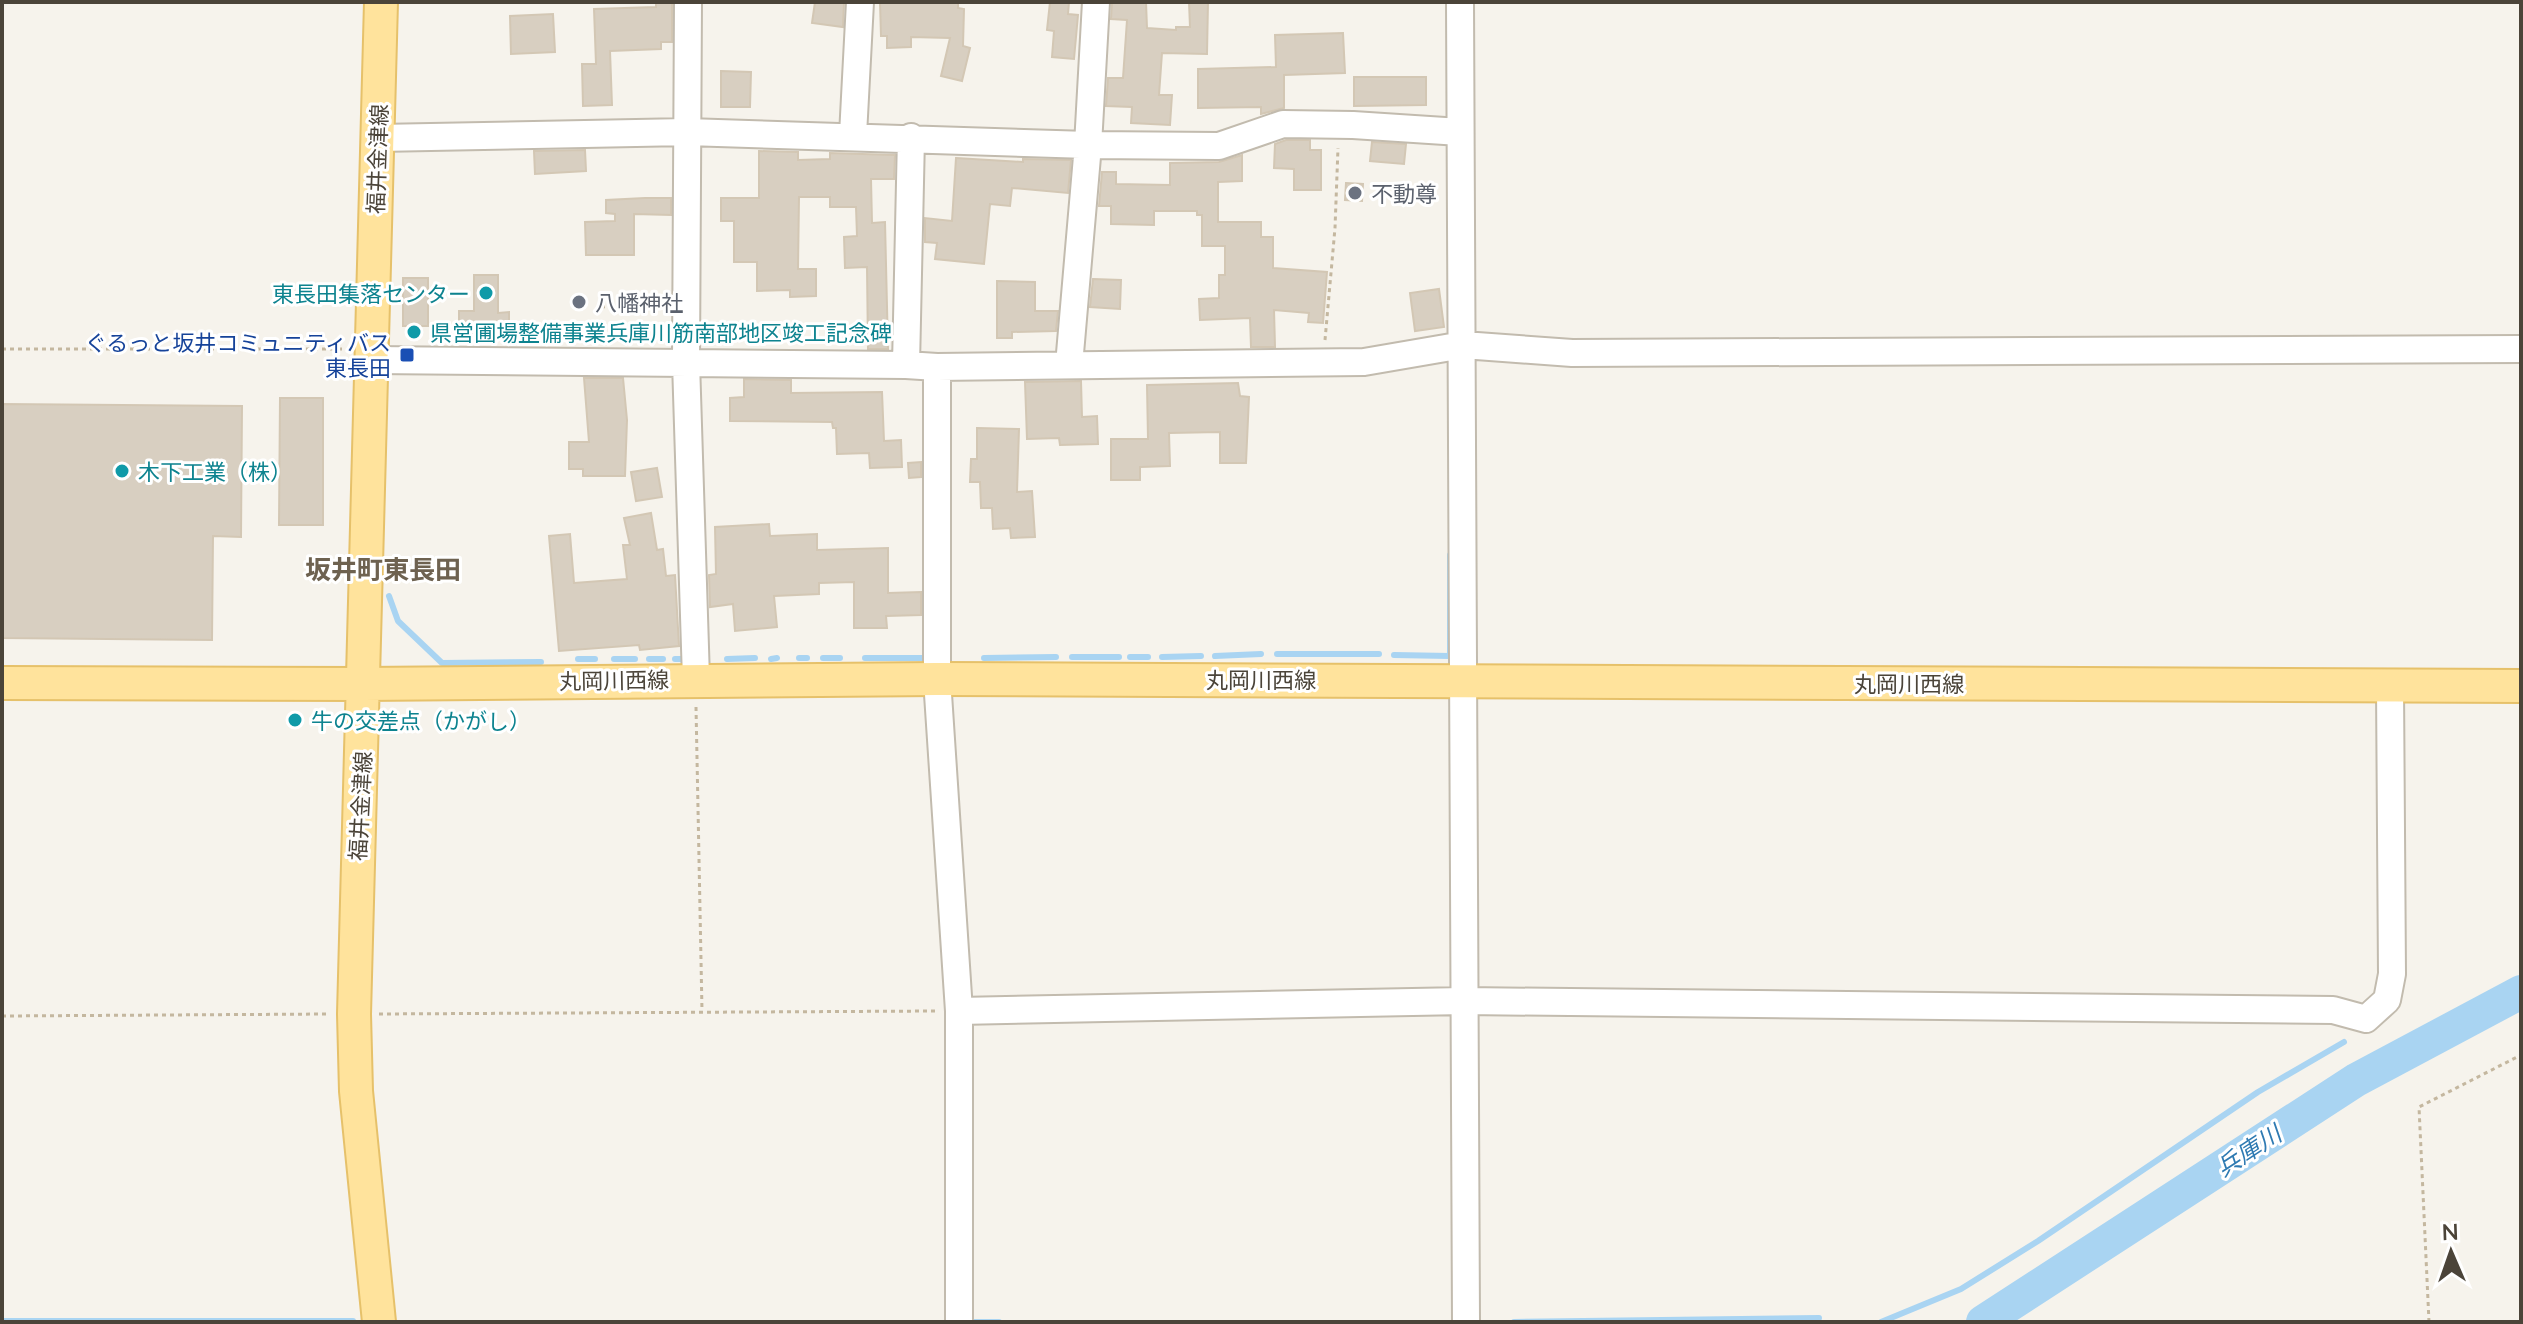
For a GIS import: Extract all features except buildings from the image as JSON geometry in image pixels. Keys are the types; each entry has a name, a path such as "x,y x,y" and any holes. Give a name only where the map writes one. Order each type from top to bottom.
{"main road":[{"name":"福井金津線","path":"379,1322 356,1091 354,1014 381,2"},
{"name":"丸岡川西線","path":"2,683 364,684 937,679 2521,686"}],"street":[{"path":"688,2 686,362 696,679"},
{"path":"853,135 860,2"},
{"path":"1069,365 1088,145 1096,2"},
{"path":"1460,2 1466,1322"},
{"path":"378,138 687,132 1088,145 1219,146 1283,124 1339,124 1460,132"},
{"path":"906,365 911,137"},
{"path":"372,360 937,367 1364,362 1463,345 1572,353 2521,349"},
{"path":"937,367 937,679 959,1011 959,1322"},
{"path":"959,1011 1464,1001 2333,1010 2366,1019 2387,1000 2392,974 2390,687"}],"path":[{"path":"1322,362 1335,228 1339,124"},
{"path":"601,307 688,303"},
{"path":"2,349 343,349 372,360"},
{"path":"696,679 702,1012"},
{"path":"2,1016 959,1011"},
{"path":"2429,1322 2419,1107 2521,1055"}],"waterway":[{"path":"1394,655 1450,656 1450,555"},
{"path":"389,596 398,621 442,663 541,662"},
{"path":"1215,656 1261,654"},
{"path":"1277,654 1379,654"},
{"path":"1162,657 1201,656"},
{"path":"984,658 1056,657"},
{"path":"1072,657 1119,657"},
{"path":"1130,657 1148,657"},
{"path":"727,659 755,658"},
{"path":"771,659 777,658"},
{"path":"799,658 807,658"},
{"path":"823,658 840,658"},
{"path":"865,658 930,658"},
{"path":"578,659 595,659"},
{"path":"614,659 635,659"},
{"path":"649,659 663,659"},
{"path":"675,659 682,659"},
{"name":"兵庫川","path":"1983,1322 2356,1080 2521,992"},
{"path":"1881,1322 1961,1289 2038,1241 2258,1092 2344,1042"},
{"path":"1514,1322 1819,1318"},
{"path":"2,1321 353,1321"},
{"path":"966,1322 999,1322"}],"place":[{"name":"不動尊","path":"1355,193"},
{"name":"東長田集落センター","path":"486,293"},
{"name":"八幡神社","path":"579,302"},
{"name":"県営圃場整備事業兵庫川筋南部地区竣工記念碑","path":"414,332"},
{"name":"ぐるっと坂井コミュニティバス 東長田","path":"407,355"},
{"name":"木下工業（株）","path":"122,471"},
{"name":"牛の交差点（かがし）","path":"295,720"}],"district":[{"name":"坂井町東長田","path":"383,569"}]}
